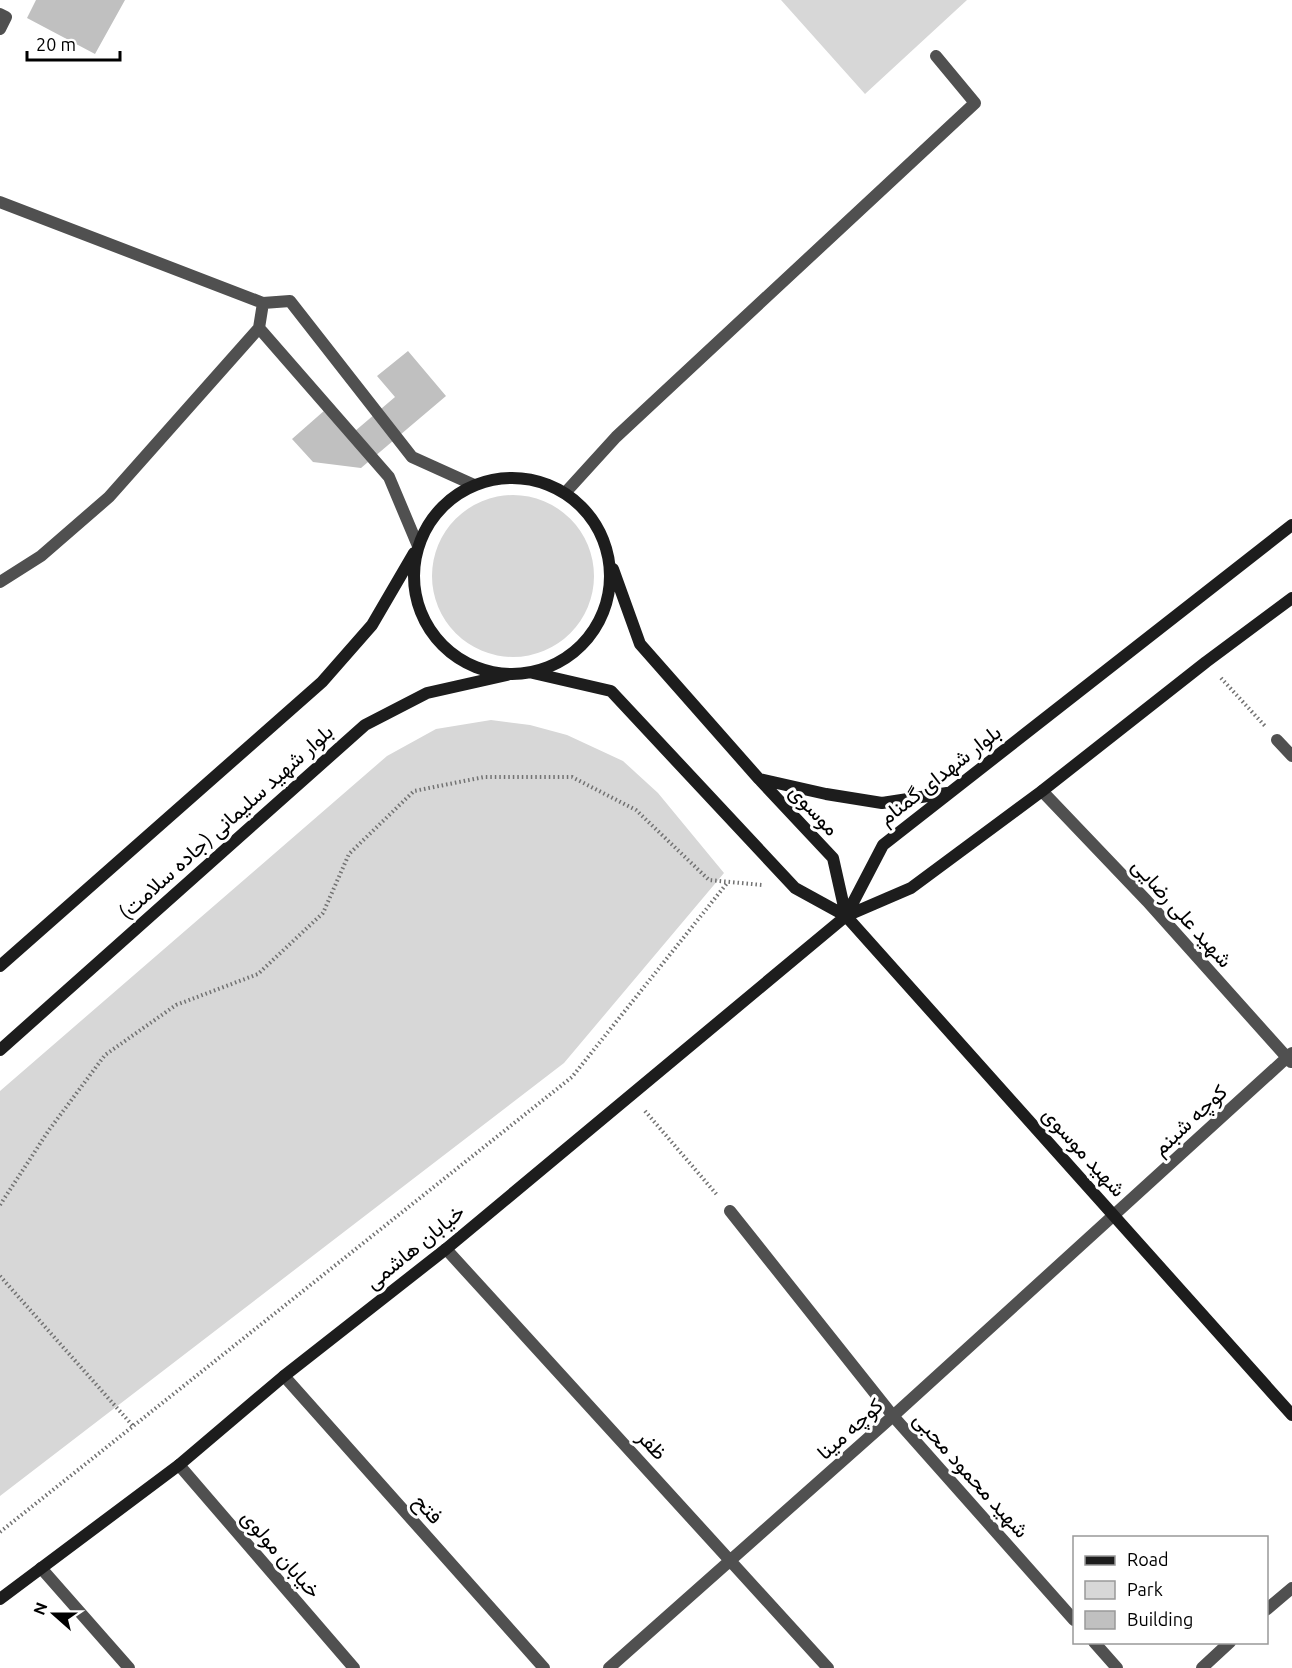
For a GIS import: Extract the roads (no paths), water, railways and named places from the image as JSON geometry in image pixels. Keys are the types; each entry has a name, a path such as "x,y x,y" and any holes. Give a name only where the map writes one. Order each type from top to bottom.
{"main road":[{"path":"497,478 521,478 544,482 565,493 590,516 600,531 608,555 609,589 606,606 595,630 579,649 557,664 533,673 507,675 482,670 459,660 439,643 424,622 416,597 414,572 418,546 427,527 439,510 455,496 474,485 497,478"},
{"name":"بلوار شهدای گمنام","path":"846,916 883,844 1292,525"},
{"name":"بلوار شهید سلیمانی (جاده سلامت)","path":"0,966 322,682 372,625 418,546"},
{"name":"موسوی","path":"608,555 640,644 759,779 833,858 846,916"},
{"path":"533,673 611,691 795,888 846,916 911,888 1292,598"},
{"name":"بلوار شهید سلیمانی (جاده سلامت)","path":"0,1050 365,725 427,693 507,675"},
{"path":"759,779 826,794 882,803 948,793"},
{"name":"خیابان هاشمی","path":"0,1599 179,1465 284,1376 446,1249 846,916"},
{"name":"شهید موسوی","path":"846,916 1292,1415"}],"street":[{"path":"0,14 6,17 0,29"},
{"path":"565,493 616,437 975,103 936,56"},
{"path":"0,202 263,303 290,301 412,457 474,485"},
{"path":"0,582 41,556 109,497 259,328 263,303"},
{"path":"259,328 389,477 418,546"},
{"path":"1277,740 1292,756"},
{"name":"شهید علی رضایی","path":"1041,791 1147,901 1290,1058"},
{"name":"کوچه شبنم","path":"1115,1216 1290,1058"},
{"name":"شهید محمود محبی","path":"730,1210 893,1416 1073,1619"},
{"name":"کوچه مینا","path":"609,1668 732,1561 1115,1216"},
{"name":"ظفر","path":"446,1249 828,1668"},
{"name":"فتح","path":"284,1376 544,1668"},
{"name":"خیابان مولوی","path":"179,1465 354,1668"},
{"path":"41,1568 129,1668"},
{"path":"1268,1608 1292,1588"},
{"path":"1096,1644 1117,1668"},
{"path":"1202,1668 1228,1644"}]}
